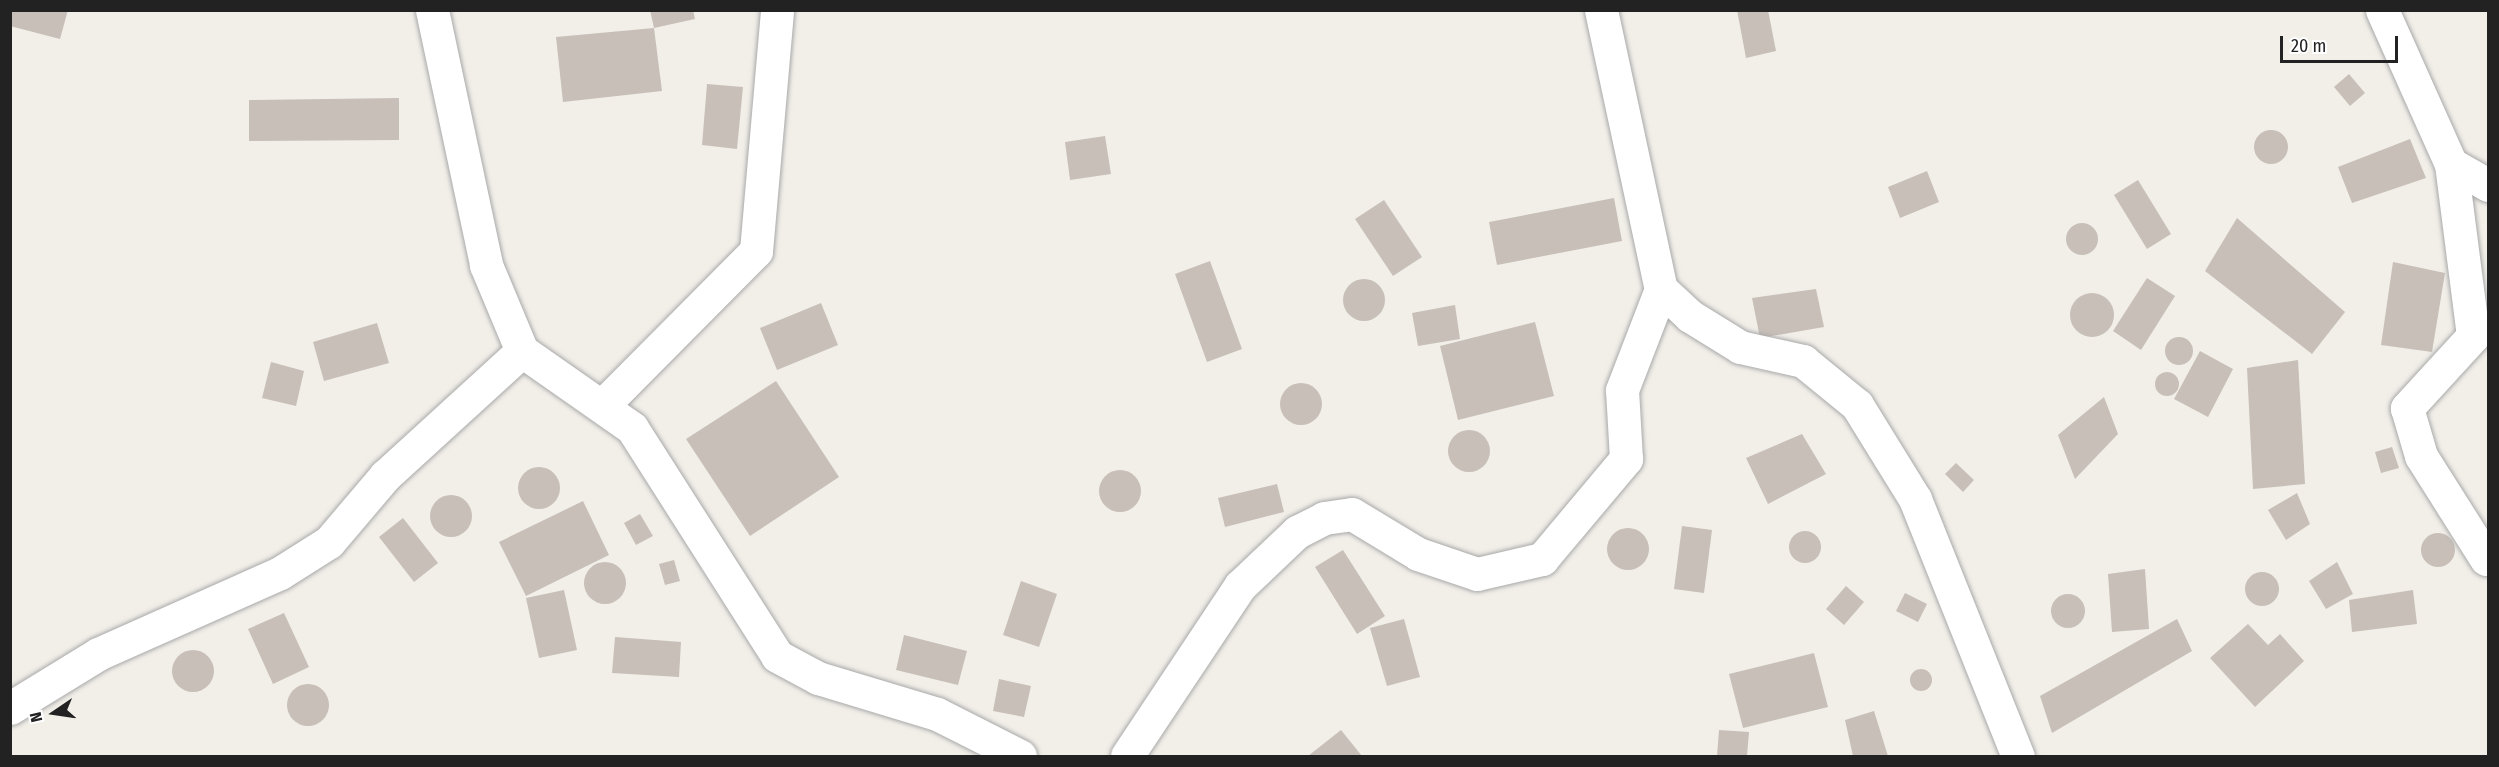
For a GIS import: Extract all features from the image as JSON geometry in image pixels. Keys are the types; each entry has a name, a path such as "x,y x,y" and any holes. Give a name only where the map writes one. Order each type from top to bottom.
{"street":[{"path":"432,10 486,265 522,351 603,405 632,428 680,496 777,656 818,678 937,714 1020,756"},
{"path":"603,405 756,251 777,10"},
{"path":"1127,756 1240,586 1297,532 1324,518 1352,514 1418,554 1477,574 1542,559 1626,459 1622,390 1661,289 1601,10"},
{"path":"2382,10 2451,164 2473,336 2407,408 2421,456 2486,559"},
{"path":"2451,164 2488,185"},
{"path":"1661,289 1690,316 1740,347 1803,361 1857,405 1915,499 2018,756"},
{"path":"10,708 98,654 280,573 328,542 385,476 522,351"}],"building":[{"path":"10,10 68,10 60,39 10,26"},
{"path":"650,10 693,10 695,19 654,28"},
{"path":"1737,10 1768,10 1776,51 1746,58"},
{"path":"654,28 662,91 563,102 556,37"},
{"path":"2349,74 2365,93 2350,106 2334,87"},
{"path":"707,84 743,87 737,149 702,145"},
{"path":"399,98 399,140 249,141 249,100"},
{"path":"2271,130 2283,135 2288,147 2283,159 2271,164 2259,159 2254,147 2259,135"},
{"path":"1105,136 1111,174 1070,180 1065,142"},
{"path":"2410,139 2426,178 2352,203 2338,167"},
{"path":"1927,171 1939,202 1900,218 1888,187"},
{"path":"2138,180 2171,234 2147,249 2114,195"},
{"path":"1614,198 1622,241 1497,265 1489,222"},
{"path":"1384,200 1422,257 1393,276 1355,219"},
{"path":"2237,218 2345,312 2312,354 2205,271"},
{"path":"2082,223 2093,228 2098,239 2093,250 2082,255 2071,250 2066,239 2071,228"},
{"path":"1210,261 1242,349 1207,362 1175,274"},
{"path":"2393,262 2445,273 2432,352 2381,345"},
{"path":"2147,278 2175,296 2141,350 2113,331"},
{"path":"1364,279 1379,285 1385,300 1379,315 1364,321 1349,315 1343,300 1349,285"},
{"path":"1816,289 1824,327 1760,338 1752,298"},
{"path":"2092,293 2107,300 2114,315 2107,330 2092,337 2077,330 2070,315 2077,300"},
{"path":"821,303 838,345 777,370 760,328"},
{"path":"1455,305 1460,339 1418,346 1412,313"},
{"path":"1535,322 1554,396 1458,420 1440,346"},
{"path":"377,323 389,363 324,381 313,342"},
{"path":"2179,337 2189,341 2193,351 2189,361 2179,365 2169,361 2165,351 2169,341"},
{"path":"2200,351 2233,369 2208,417 2174,399"},
{"path":"2298,360 2305,484 2253,489 2247,368"},
{"path":"271,362 304,371 296,406 262,398"},
{"path":"2167,372 2176,375 2179,384 2176,393 2167,396 2158,393 2155,384 2158,375"},
{"path":"776,381 839,477 750,536 686,439"},
{"path":"1301,383 1316,389 1322,404 1316,419 1301,425 1286,419 1280,404 1286,389"},
{"path":"2104,397 2118,434 2075,479 2058,435"},
{"path":"1469,430 1484,436 1490,451 1484,466 1469,472 1454,466 1448,451 1454,436"},
{"path":"1802,434 1826,474 1768,504 1746,458"},
{"path":"2392,447 2399,468 2381,473 2375,452"},
{"path":"1956,463 1974,480 1963,492 1945,474"},
{"path":"539,467 554,473 560,488 554,503 539,509 524,503 518,488 524,473"},
{"path":"1120,470 1135,476 1141,491 1135,506 1120,512 1105,506 1099,491 1105,476"},
{"path":"1277,484 1284,512 1225,527 1218,498"},
{"path":"2297,493 2310,524 2286,540 2268,510"},
{"path":"451,495 466,501 472,516 466,531 451,537 436,531 430,516 436,501"},
{"path":"583,501 609,555 526,596 499,542"},
{"path":"640,514 653,536 636,545 624,523"},
{"path":"403,518 438,563 414,582 379,537"},
{"path":"1682,526 1712,530 1704,593 1674,589"},
{"path":"1628,528 1643,534 1649,549 1643,564 1628,570 1613,564 1607,549 1613,534"},
{"path":"1805,531 1817,535 1821,547 1817,559 1805,563 1793,559 1789,547 1793,535"},
{"path":"2438,533 2450,538 2455,550 2450,562 2438,567 2426,562 2421,550 2426,538"},
{"path":"1343,550 1385,616 1357,634 1315,567"},
{"path":"674,560 680,581 665,585 659,564"},
{"path":"605,562 620,568 626,583 620,598 605,604 590,598 584,583 590,568"},
{"path":"2337,562 2353,594 2326,609 2309,581"},
{"path":"2145,569 2149,629 2112,632 2108,574"},
{"path":"2262,572 2274,577 2279,589 2274,601 2262,606 2250,601 2245,589 2250,577"},
{"path":"1021,581 1057,594 1039,647 1003,635"},
{"path":"1846,586 1864,602 1844,625 1826,609"},
{"path":"564,590 577,650 539,658 526,598"},
{"path":"2413,590 2417,624 2352,632 2349,600"},
{"path":"1905,593 1927,604 1918,622 1896,611"},
{"path":"2068,594 2080,599 2085,611 2080,623 2068,628 2056,623 2051,611 2056,599"},
{"path":"284,613 309,667 273,684 248,629"},
{"path":"1404,619 1420,677 1387,686 1370,628"},
{"path":"2177,619 2192,651 2052,733 2040,696"},
{"path":"2248,624 2268,645 2280,634 2304,661 2255,707 2210,658"},
{"path":"904,635 967,651 958,685 896,670"},
{"path":"615,637 681,642 679,677 612,673"},
{"path":"193,650 208,656 214,671 208,686 193,692 178,686 172,671 178,656"},
{"path":"1814,653 1828,707 1743,728 1729,674"},
{"path":"1921,669 1929,672 1932,680 1929,688 1921,691 1913,688 1910,680 1913,672"},
{"path":"999,679 1031,686 1024,717 993,711"},
{"path":"308,684 323,690 329,705 323,720 308,726 293,720 287,705 293,690"},
{"path":"1874,711 1888,756 1853,756 1845,720"},
{"path":"1341,730 1362,756 1308,756"},
{"path":"1719,730 1749,732 1747,756 1717,756"}]}
